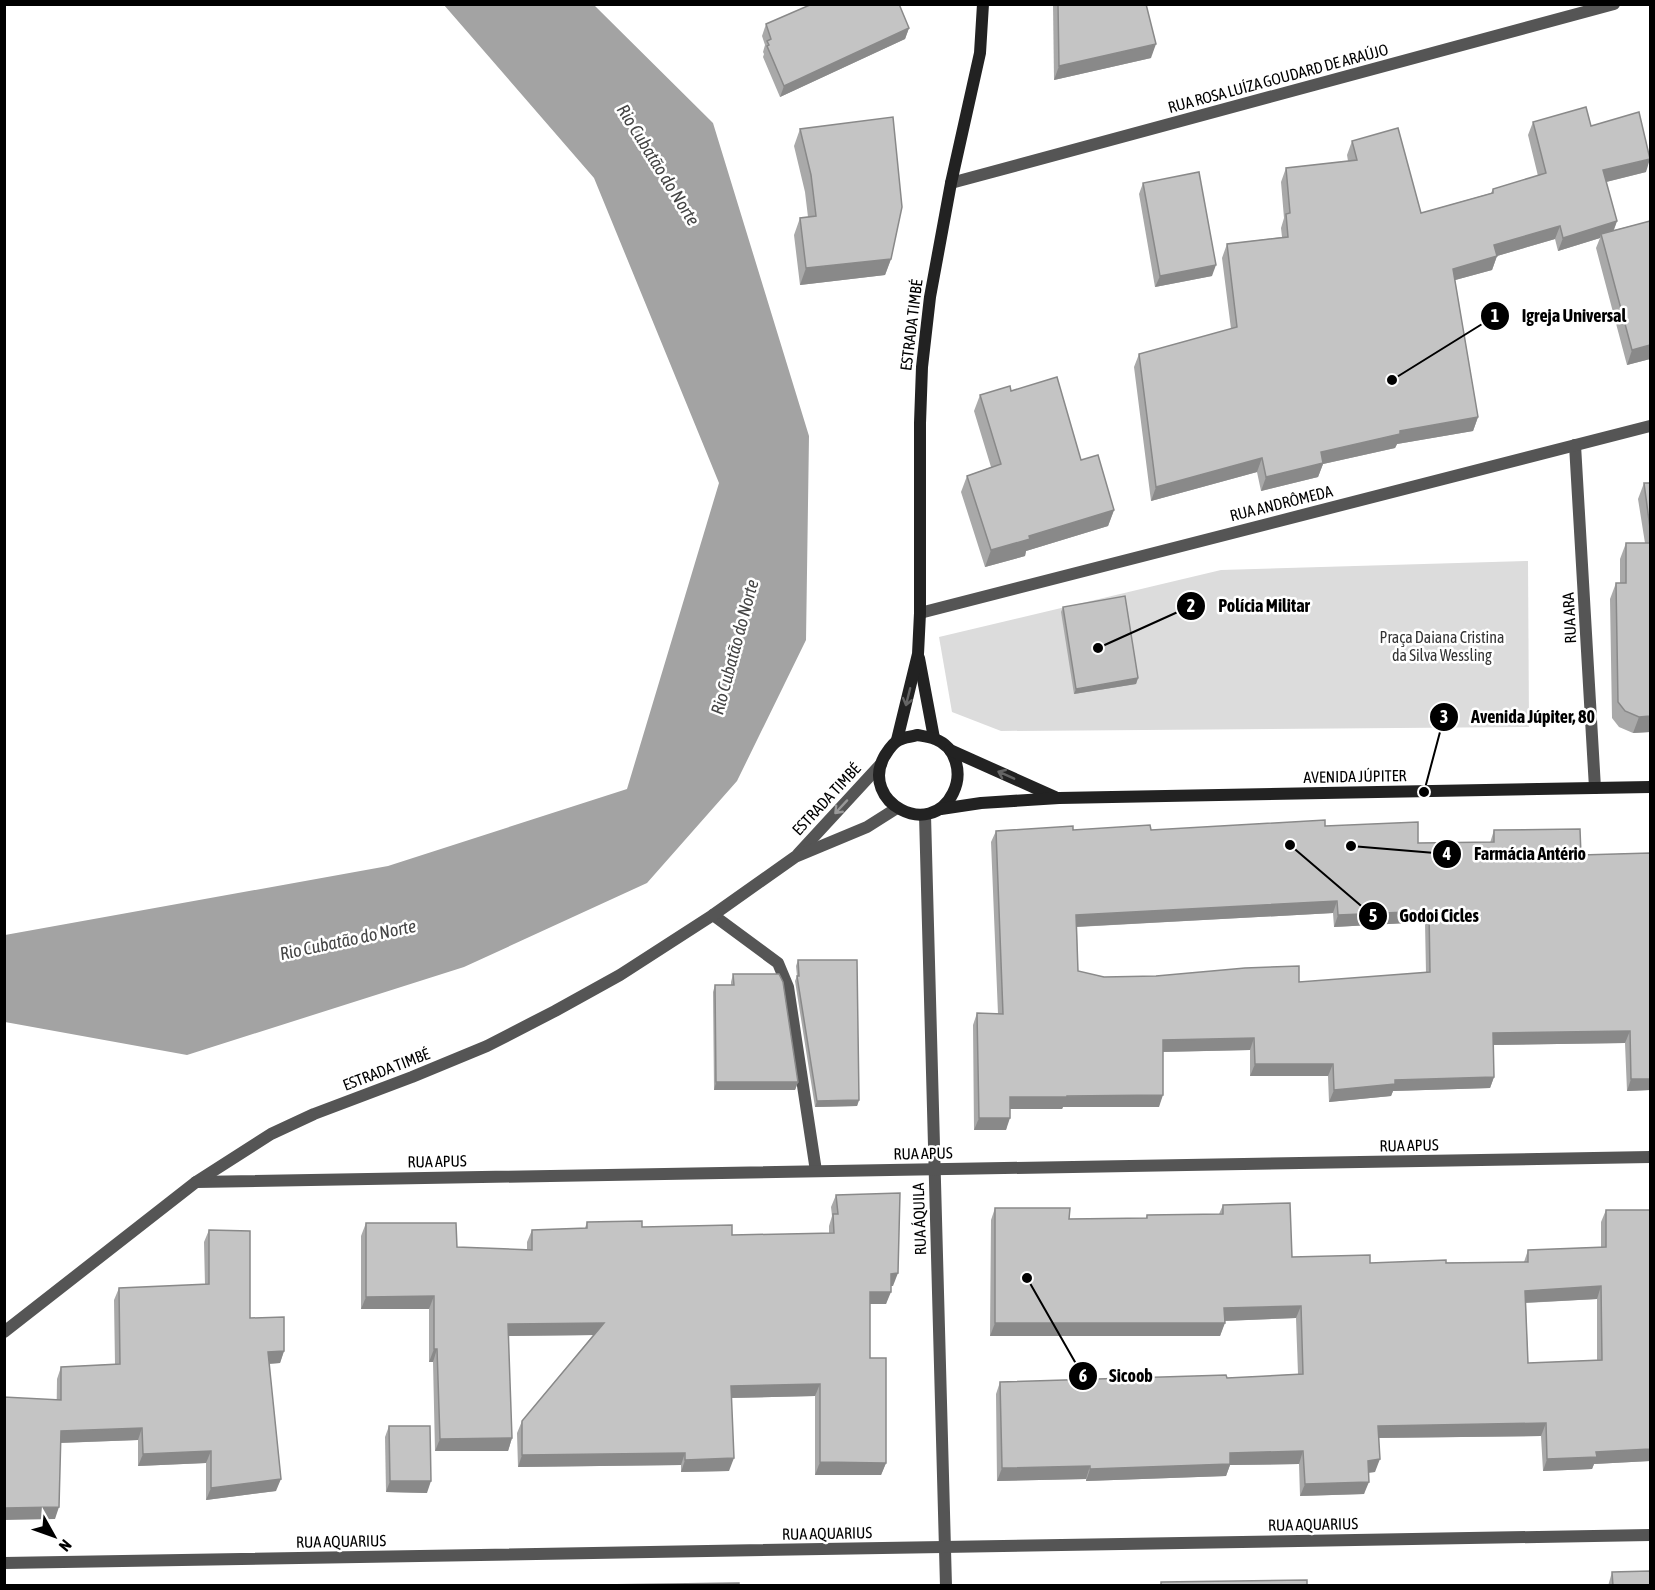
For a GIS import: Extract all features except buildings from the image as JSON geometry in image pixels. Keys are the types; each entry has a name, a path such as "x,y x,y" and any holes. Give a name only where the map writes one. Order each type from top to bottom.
{"main road":[{"name":"ESTRADA TIMBÉ","path":"897,740 918,654 920,423 922,367 930,297 951,183 980,53 983,4"},
{"name":"ESTRADA TIMBÉ","path":"918,654 934,738"},
{"path":"917,735 934,738 950,750 958,765 958,781 953,795 941,808 925,815 910,814 897,808 885,796 879,781 881,764 888,750 897,740 917,735"},
{"name":"AVENIDA JÚPITER","path":"950,750 1059,798"},
{"name":"AVENIDA JÚPITER","path":"941,808 1059,798 1650,787"}],"street":[{"name":"RUA ROSA LUÍZA GOUDARD DE ARAÚJO","path":"951,183 1614,4"},
{"name":"RUA ANDRÔMEDA","path":"920,613 1650,426"},
{"name":"RUA ARA","path":"1575,445 1595,788"},
{"name":"ESTRADA TIMBÉ","path":"4,1332 196,1182 271,1134 314,1114 487,1046 620,975 713,915 795,857 881,764"},
{"name":"ESTRADA TIMBÉ","path":"795,857 867,827 897,808"},
{"name":"RUA ÁQUILA","path":"925,815 946,1586"},
{"path":"713,915 778,963 788,987 816,1171"},
{"name":"RUA APUS","path":"196,1182 1650,1157"},
{"name":"RUA AQUARIUS","path":"4,1563 1650,1535"}],"green space":[{"name":"Praça Daiana Cristina da Silva Wessling","path":"1528,561 1529,727 1001,731 952,712 939,637 1221,570"}],"water":[{"name":"Rio Cubatão do Norte","path":"444,5 594,5 713,123 809,436 806,640 737,781 647,883 464,967 187,1055 5,1022 5,935 388,866 627,789 719,483 594,178"}],"place":[{"name":"Igreja Universal","path":"1392,380"},
{"name":"Polícia Militar","path":"1098,648"},
{"name":"Avenida Júpiter, 80","path":"1424,792"},
{"name":"Godoi Cicles","path":"1290,845"},
{"name":"Farmácia Antério","path":"1351,846"},
{"name":"Sicoob","path":"1027,1278"}]}
